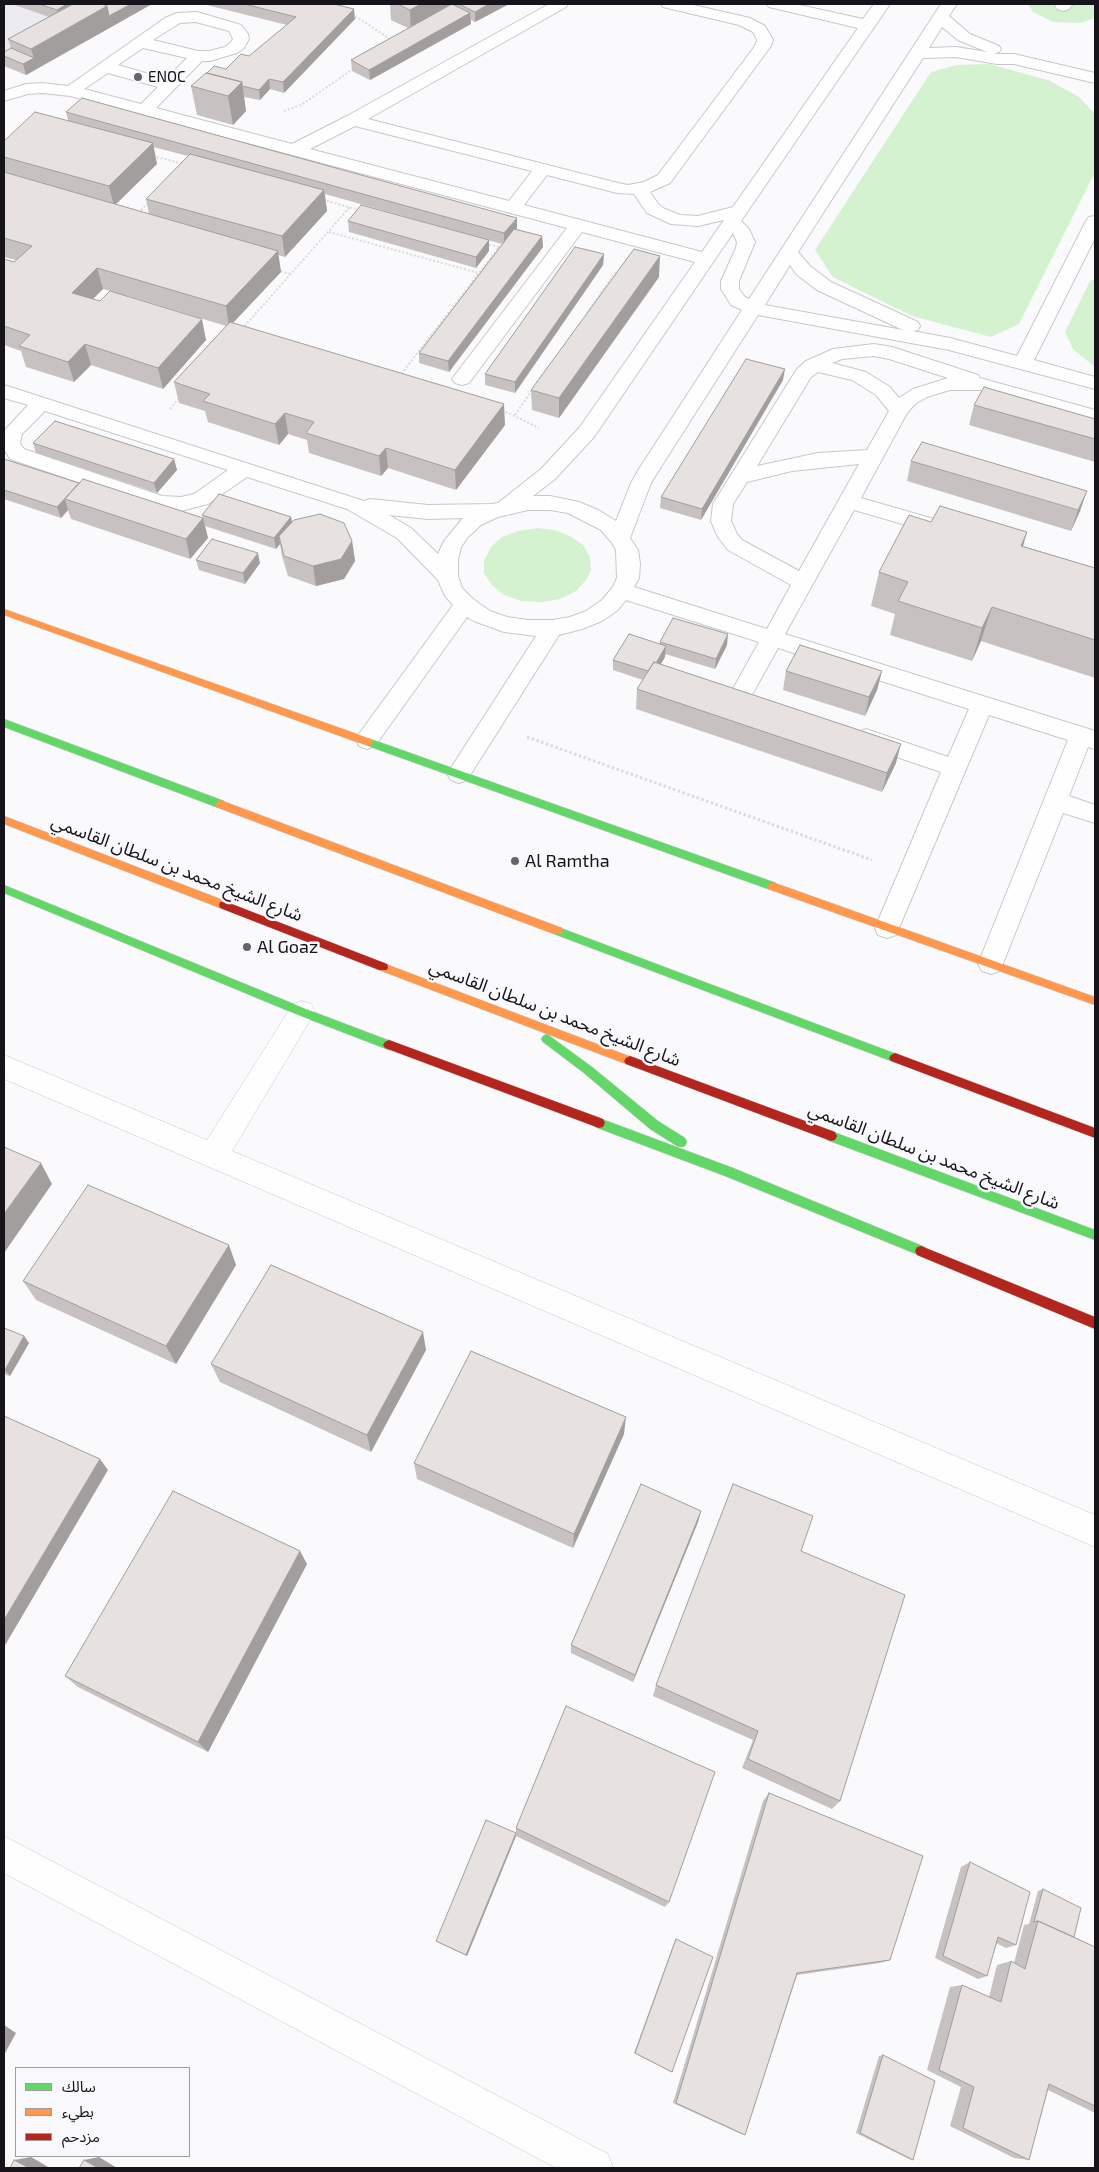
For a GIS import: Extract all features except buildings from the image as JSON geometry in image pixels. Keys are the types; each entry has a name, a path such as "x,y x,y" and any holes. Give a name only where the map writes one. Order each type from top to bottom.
{"main road":[{"path":"4,612 1095,1001"},
{"path":"5,723 1095,1133"},
{"name":"شارع الشيخ محمد بن سلطان القاسمي","path":"4,820 521,1020 1095,1235"},
{"path":"4,889 302,1012 729,1172 1095,1323"},
{"path":"521,1020 588,1070 654,1126 729,1172"}],"street":[{"path":"213,1156 302,1012"},
{"path":"4,1067 1095,1531"},
{"path":"4,1854 594,2168"}],"lane":[{"path":"294,150 353,120 560,4"},
{"path":"353,120 617,188 639,189 649,187 664,179 763,46 765,40 759,29 744,21 669,4"},
{"path":"775,4 868,25"},
{"path":"447,576 447,560 451,546 461,532 474,520 499,509 548,474 576,446 882,4"},
{"path":"620,538 641,483 649,469 944,10 964,37 1003,52 1014,59"},
{"path":"70,91 140,42 171,21 183,17 197,17 235,28 240,34 241,40 231,50 221,54 198,56 140,42"},
{"path":"918,53 956,52 997,59 1014,59 1095,78"},
{"path":"144,110 198,56"},
{"path":"105,67 170,84"},
{"path":"1066,71 1095,67"},
{"path":"1066,71 1095,93"},
{"path":"4,96 26,89 42,88 70,91 706,259"},
{"path":"513,208 543,169"},
{"path":"639,189 653,209 677,220 698,221 736,217"},
{"path":"736,217 746,242 730,281 730,289 738,301 752,308 950,344 1095,383"},
{"path":"1023,363 1095,221"},
{"path":"462,379 578,225"},
{"path":"788,252 803,270 824,286 950,344"},
{"path":"1072,267 1095,263"},
{"path":"803,582 744,551 728,538 721,521 721,512 723,504 804,373 813,365 840,353 874,350 908,358 984,384 1095,416"},
{"path":"813,365 844,370 859,376 883,391 899,410"},
{"path":"740,696 899,410 908,400 920,392 933,387 958,383 984,384"},
{"path":"4,391 354,504 404,532 447,576 453,590 465,604 482,616 504,624 528,628 552,628 574,624 594,616 610,605 622,591 628,578 629,564 626,550 620,538 608,525 572,507 550,503 528,503 499,509 422,512 354,504"},
{"path":"42,403 14,430 10,443 17,454 160,503 181,504 201,499 245,468"},
{"path":"740,476 810,461 874,456"},
{"path":"848,501 962,534"},
{"path":"622,591 1088,738 1055,801 991,964"},
{"path":"367,740 465,604"},
{"path":"459,774 552,628"},
{"path":"887,928 982,704"},
{"path":"843,730 955,768"},
{"path":"1055,801 1095,814"}],"path":[{"path":"349,15 360,19 395,43 388,47"},
{"path":"278,113 301,105 360,65"},
{"path":"151,156 187,165 180,172"},
{"path":"132,219 153,199"},
{"path":"322,200 369,212"},
{"path":"248,334 239,332 350,207"},
{"path":"329,232 479,273"},
{"path":"582,320 638,241"},
{"path":"408,380 399,377 499,247 480,242"},
{"path":"272,269 290,274"},
{"path":"515,415 537,384"},
{"path":"168,411 181,396"},
{"path":"497,408 576,446"},
{"path":"492,724 911,873"}],"shaded area":[{"path":"4,4 107,4 4,62"}],"green space":[{"path":"1028,4 1095,4 1095,18 1080,23 1053,22 1033,12"},
{"path":"989,64 1048,80 1079,97 1095,114 1095,172 1019,324 991,337 912,316 833,277 815,250 931,72 957,65"},
{"path":"1095,279 1095,367 1073,349 1065,332 1090,281"},
{"path":"537,528 555,530 570,536 583,545 590,557 591,570 586,580 576,591 560,599 542,602 521,601 504,595 492,585 484,573 484,561 491,547 502,537 518,531"}],"traffic: fast":[{"path":"4,723 220,804"},
{"path":"368,742 772,886"},
{"path":"4,889 302,1012 389,1045"},
{"path":"558,931 895,1058"},
{"path":"547,1039 588,1070 654,1125 681,1142"},
{"path":"599,1123 729,1172 921,1251"},
{"path":"831,1136 1095,1235"}],"traffic: slow":[{"path":"4,612 368,742"},
{"path":"220,804 558,931"},
{"path":"4,820 224,905"},
{"path":"772,886 1095,1001"},
{"path":"383,967 630,1061"}],"traffic: jam":[{"path":"224,905 383,967"},
{"path":"389,1045 599,1123"},
{"path":"895,1058 1095,1133"},
{"path":"630,1061 831,1136"},
{"path":"921,1251 1095,1323"}],"place":[{"name":"ENOC","path":"138,77"},
{"name":"Al Ramtha","path":"515,861"},
{"name":"Al Goaz","path":"247,947"}]}
